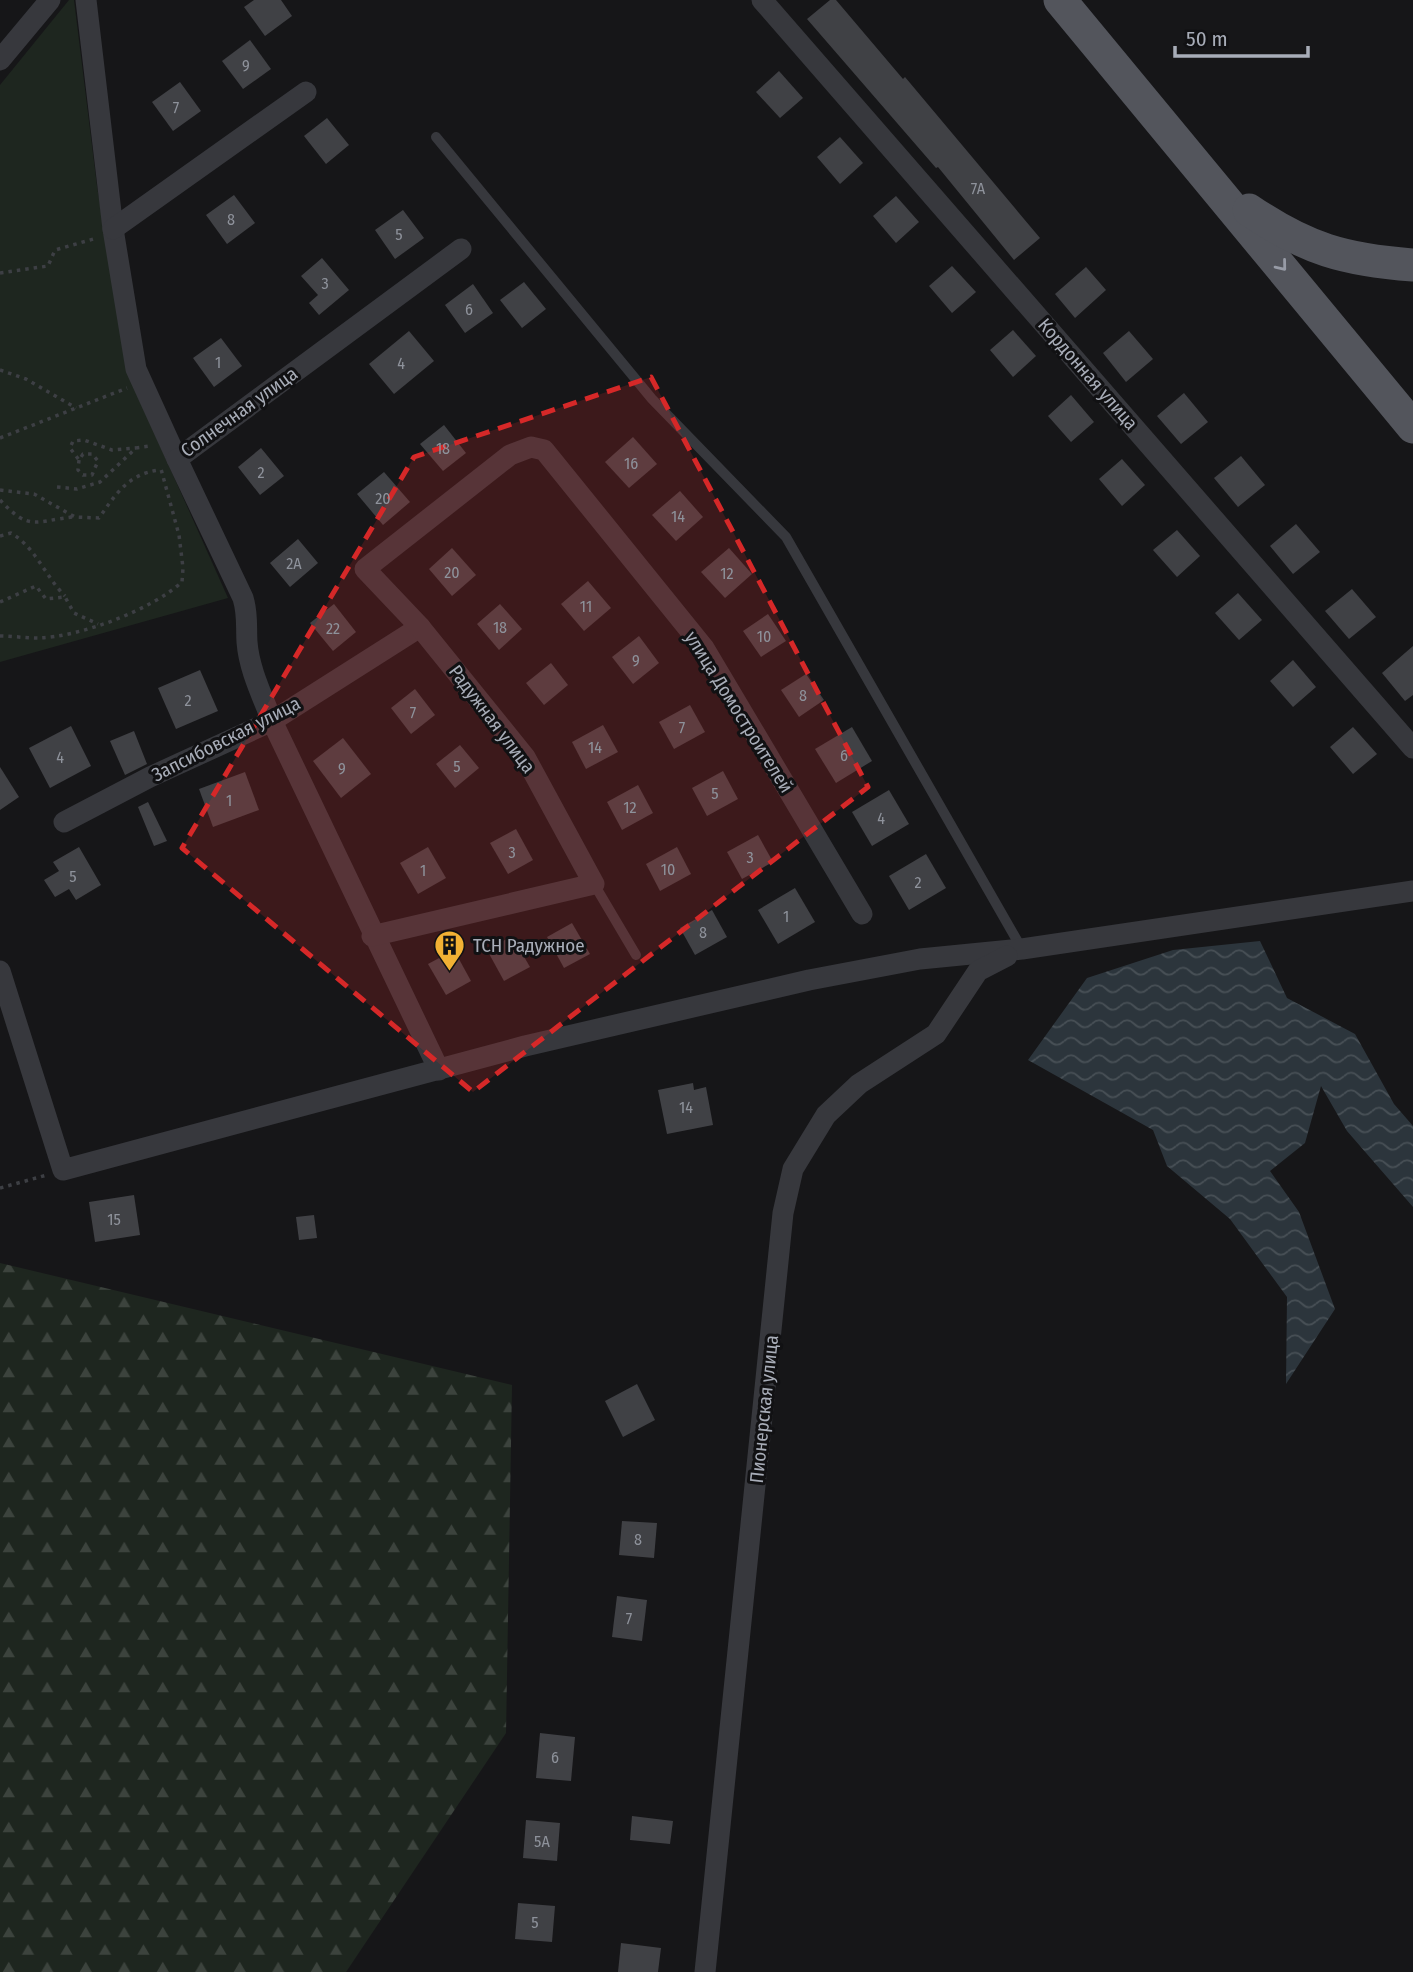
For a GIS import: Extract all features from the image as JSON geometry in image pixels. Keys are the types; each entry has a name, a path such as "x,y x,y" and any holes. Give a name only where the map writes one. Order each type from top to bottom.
{"main road":[{"path":"1060,0 1208,175 1413,427"},
{"path":"1208,175 1250,210 1314,248 1367,261 1413,265"}],"street":[{"path":"0,60 50,0"},
{"name":"Солнечная улица","path":"86,0 114,236 136,369 166,435 168,465"},
{"name":"Кордонная улица","path":"762,0 1413,748"},
{"path":"114,236 306,92"},
{"name":"Солнечная улица","path":"168,465 461,249"},
{"name":"улица Домостроителей","path":"510,455 531,447 544,450 704,648 862,914"},
{"name":"Радужная улица","path":"510,455 365,569 420,627 525,757 594,884"},
{"path":"168,465 243,598 248,615 247,641 252,669 272,720 372,936 439,1070"},
{"name":"Запсибовская улица","path":"64,822 150,777 272,720 420,627"},
{"path":"372,936 594,884"},
{"path":"0,971 63,1170 525,1045 809,980 920,959 1021,949 1413,891"},
{"name":"Пионерская улица","path":"705,1972 783,1213 793,1169 827,1115 859,1084 936,1034 978,971 1021,949"}],"lane":[{"path":"436,137 652,399 786,537 1021,949"},
{"path":"594,884 636,955"}],"path":[{"path":"0,273 48,266 55,250 93,237 114,236"},
{"path":"0,370 26,379 76,408"},
{"path":"0,438 142,382"},
{"path":"79,460 70,448 73,441 84,440 113,450 136,449 146,448 166,435"},
{"path":"92,454 98,461 92,475 83,475 78,470 79,460 83,454 92,454 100,446"},
{"path":"57,487 77,489 100,482 136,449"},
{"path":"0,500 15,516 34,524 75,517 99,518 125,483 142,472 168,465 183,568 181,582 167,596 99,624 39,638 0,636"},
{"path":"0,490 34,494 75,517"},
{"path":"0,536 11,533 26,542 47,579 65,597 74,613 99,624"},
{"path":"0,602 36,586 46,599 65,597"},
{"path":"0,1188 63,1170"}],"highlighted area":[{"path":"651,377 868,787 473,1092 182,848 414,457"}],"green space":[{"path":"69,0 74,0 97,186 127,372 228,598 0,662 0,85"},
{"path":"0,1263 512,1385 506,1733 346,1972 0,1972"}],"water":[{"path":"1260,941 1287,998 1355,1034 1394,1104 1413,1126 1413,1207 1347,1131 1321,1086 1305,1143 1270,1171 1299,1212 1335,1309 1286,1384 1287,1297 1230,1219 1167,1166 1153,1130 1028,1060 1087,978 1173,950"}],"building":[{"path":"254,0 281,0 292,16 265,36 244,7"},
{"path":"830,0 836,0 903,79 905,77 1040,238 1014,260 938,167 936,168 807,19"},
{"path":"250,40 271,69 243,89 222,61"},
{"path":"779,71 803,98 780,118 756,92"},
{"path":"180,82 201,111 173,131 152,102"},
{"path":"327,118 349,145 326,164 304,136"},
{"path":"840,137 863,163 840,184 817,157"},
{"path":"234,195 255,223 227,244 206,215"},
{"path":"896,196 919,222 896,243 873,216"},
{"path":"403,210 424,238 395,259 375,230"},
{"path":"322,258 349,290 319,315 309,303 318,295 301,276"},
{"path":"952,266 976,292 952,313 929,286"},
{"path":"1086,267 1106,290 1075,318 1055,294"},
{"path":"524,282 546,309 522,328 500,300"},
{"path":"473,284 493,313 465,333 445,305"},
{"path":"1013,330 1036,356 1013,377 990,350"},
{"path":"409,331 434,361 394,394 369,364"},
{"path":"1129,331 1153,359 1126,382 1103,353"},
{"path":"221,338 242,366 214,387 193,358"},
{"path":"1184,393 1208,422 1181,444 1157,416"},
{"path":"1071,395 1094,422 1071,442 1048,416"},
{"path":"444,425 466,453 443,471 420,444"},
{"path":"633,437 657,464 629,488 605,462"},
{"path":"261,448 284,476 260,495 238,467"},
{"path":"1241,456 1265,485 1238,507 1214,478"},
{"path":"1122,459 1145,485 1122,506 1099,479"},
{"path":"384,472 410,502 383,525 357,494"},
{"path":"680,491 703,517 676,541 652,515"},
{"path":"1296,524 1320,552 1293,574 1270,546"},
{"path":"1177,530 1200,556 1177,577 1153,550"},
{"path":"298,539 318,563 290,587 270,563"},
{"path":"452,548 476,575 452,596 429,569"},
{"path":"729,548 752,574 725,598 701,572"},
{"path":"588,581 611,608 584,631 561,604"},
{"path":"1352,589 1376,617 1349,639 1325,611"},
{"path":"1238,593 1262,620 1239,640 1215,613"},
{"path":"334,604 356,632 333,651 310,623"},
{"path":"500,604 522,629 499,650 477,624"},
{"path":"768,614 786,641 761,657 743,631"},
{"path":"639,636 659,663 633,684 612,657"},
{"path":"1413,646 1413,695 1405,701 1382,673"},
{"path":"1293,660 1316,687 1293,707 1270,681"},
{"path":"551,663 568,685 544,705 526,683"},
{"path":"200,670 218,711 176,729 158,688"},
{"path":"806,674 824,700 799,717 781,690"},
{"path":"415,689 435,715 411,734 391,708"},
{"path":"690,705 705,732 674,749 659,722"},
{"path":"603,725 618,752 586,769 572,742"},
{"path":"71,726 91,766 50,788 29,748"},
{"path":"852,727 872,761 836,783 815,749"},
{"path":"1353,727 1377,754 1353,774 1330,747"},
{"path":"134,731 147,764 125,775 110,741"},
{"path":"343,738 371,774 341,798 313,761"},
{"path":"460,745 479,768 455,788 436,764"},
{"path":"0,767 19,797 0,810"},
{"path":"723,771 738,799 707,816 692,788"},
{"path":"245,772 259,810 213,827 199,789"},
{"path":"638,785 653,813 622,830 607,802"},
{"path":"889,790 909,824 872,846 852,812"},
{"path":"148,802 167,841 154,846 138,807"},
{"path":"516,829 533,860 508,874 490,843"},
{"path":"758,835 773,862 742,879 727,852"},
{"path":"79,847 101,885 76,900 69,889 55,897 44,880 59,871 53,862"},
{"path":"428,847 446,878 418,894 400,863"},
{"path":"677,847 691,874 660,891 646,864"},
{"path":"926,854 946,888 909,910 889,876"},
{"path":"795,888 815,922 778,944 758,910"},
{"path":"712,910 727,937 695,955 680,928"},
{"path":"572,923 590,954 564,968 547,937"},
{"path":"512,936 530,967 504,981 487,950"},
{"name":"ТСН Радужное","path":"454,950 471,981 446,995 428,964"},
{"path":"693,1083 694,1090 706,1087 713,1125 667,1134 658,1090"},
{"path":"134,1195 140,1235 95,1242 89,1202"},
{"path":"314,1215 317,1238 299,1240 296,1217"},
{"path":"637,1384 655,1420 623,1437 605,1401"},
{"path":"622,1521 657,1523 654,1558 619,1555"},
{"path":"617,1596 647,1600 642,1641 612,1637"},
{"path":"540,1733 575,1737 571,1781 536,1778"},
{"path":"632,1816 673,1821 670,1844 630,1840"},
{"path":"526,1820 560,1823 557,1861 523,1858"},
{"path":"518,1903 555,1906 552,1942 515,1939"},
{"path":"621,1943 661,1948 658,1972 618,1972"}],"place":[{"name":"ТСН Радужное","path":"450,972"}]}
